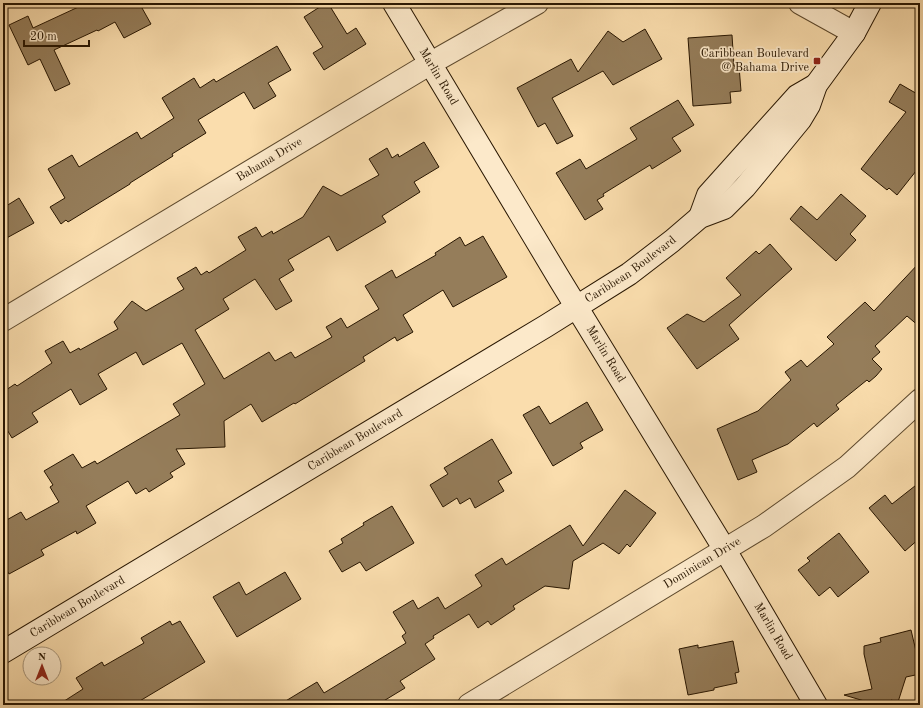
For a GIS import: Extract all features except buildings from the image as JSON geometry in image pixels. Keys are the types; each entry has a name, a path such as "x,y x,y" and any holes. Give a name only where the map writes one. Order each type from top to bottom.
{"street":[{"name":"Marlin Road","path":"394,3 725,550 816,705"},
{"name":"Bahama Drive","path":"3,320 431,63 537,3"},
{"path":"800,3 854,33"},
{"name":"Caribbean Boulevard","path":"3,652 577,307 629,274 700,217 708,195 797,96 816,85 854,33 870,3"},
{"name":"Dominican Drive","path":"469,705 764,526 847,467 920,400"}],"place":[{"name":"Caribbean Boulevard @ Bahama Drive","path":"817,61"}]}
